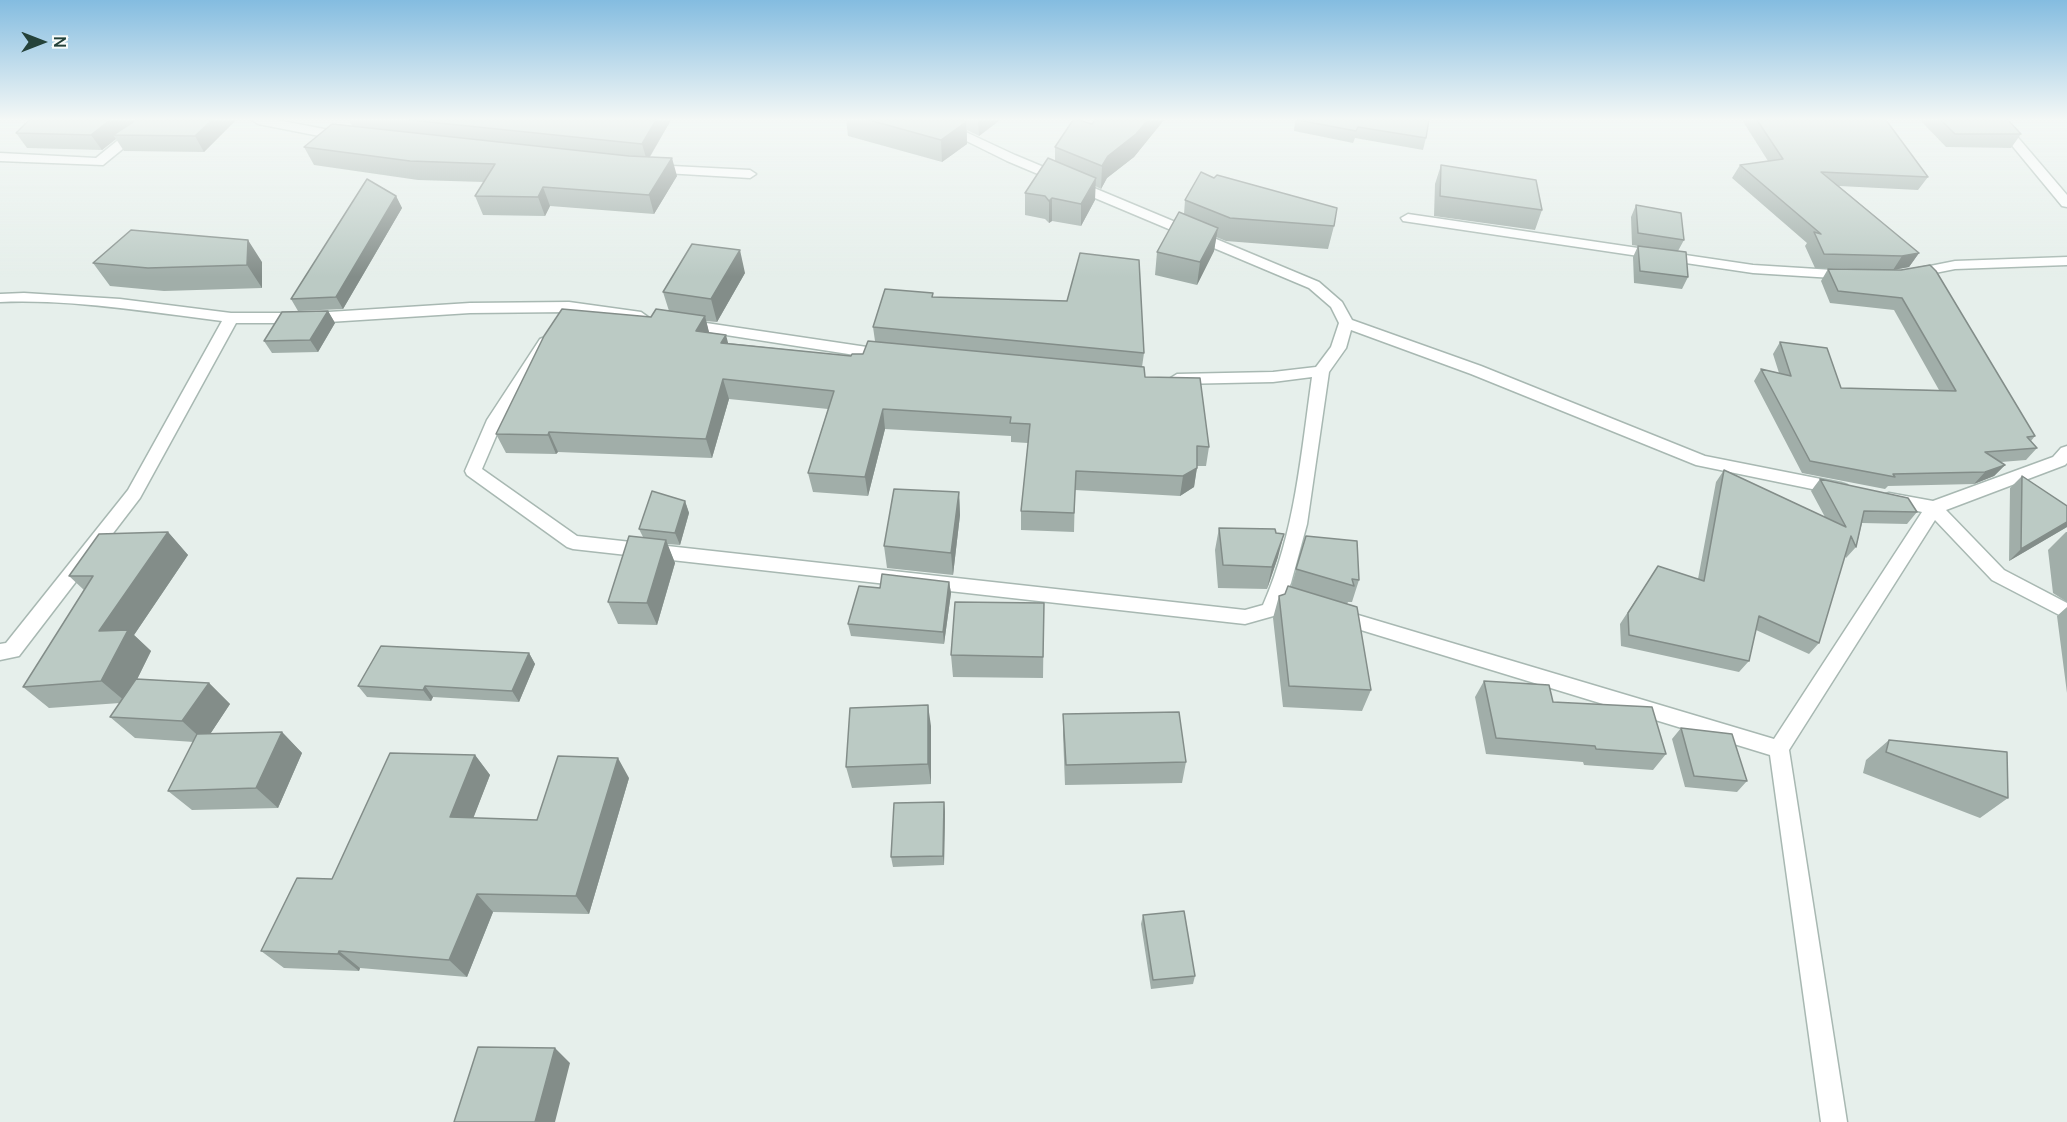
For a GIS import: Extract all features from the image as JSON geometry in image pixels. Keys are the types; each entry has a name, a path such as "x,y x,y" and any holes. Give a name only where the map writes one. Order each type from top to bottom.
{"street":[{"path":"719,172 750,174"},
{"path":"1045,172 1314,285 1337,305 1346,323 1476,370 1702,461 1853,492"},
{"path":"2041,172 2067,203"},
{"path":"1408,218 1753,269 1859,275"},
{"path":"1893,276 1955,265 2067,261"},
{"path":"0,298 24,297 120,304 231,318 313,318 470,308 568,307 652,319"},
{"path":"568,307 501,407 482,441 472,471 573,542 1245,617 1270,610 1276,597 1297,528 1321,371 1338,348 1346,323"},
{"path":"0,652 12,650 134,494 231,318"},
{"path":"675,323 897,356"},
{"path":"1162,379 1273,377 1321,371"},
{"path":"1876,497 1934,508 2059,461 2067,452"},
{"path":"1934,508 1998,575 2067,612"},
{"path":"1834,1122 1779,749 1934,508"},
{"path":"1276,597 1299,604"},
{"path":"1322,611 1779,749"}],"building":[{"path":"490,172 663,172 649,195 543,187 538,197 475,196"},
{"path":"1039,172 1082,172 1096,178 1081,204 1052,198 1049,201 1045,196 1025,193"},
{"path":"1202,172 1214,178 1217,175 1337,208 1334,226 1230,218 1185,200"},
{"path":"1441,172 1488,172 1536,180 1542,210 1440,196"},
{"path":"1749,172 1821,172 1919,253 1902,256 1824,254 1814,232 1821,234"},
{"path":"1829,172 1925,172 1928,177"},
{"path":"367,179 396,196 336,297 291,299"},
{"path":"1636,205 1681,213 1684,240 1638,233"},
{"path":"1179,212 1218,228 1200,262 1157,252"},
{"path":"131,230 248,240 247,265 148,268 93,263"},
{"path":"692,244 740,250 711,299 663,292"},
{"path":"1638,246 1686,252 1688,277 1640,271"},
{"path":"1080,253 1139,260 1144,353 873,327 885,289 933,293 932,297 1067,301"},
{"path":"1930,265 1936,271 2035,436 2027,437 2037,448 1985,452 2005,465 1985,472 1893,474 1895,477 1810,461 1761,369 1791,376 1780,342 1827,348 1841,388 1956,391 1902,298 1838,291 1828,269 1901,270"},
{"path":"562,309 651,317 656,309 705,316 696,331 726,335 721,343 851,356 852,354 863,354 868,341 1144,367 1145,377 1200,378 1209,447 1197,446 1197,468 1183,476 1076,471 1074,513 1021,511 1030,424 1010,423 1011,417 883,409 865,477 808,473 834,391 723,379 706,439 549,432 548,435 496,434 544,336"},
{"path":"328,311 310,340 264,341 282,312"},
{"path":"1724,470 1846,527 1820,479 1908,498 1917,512 1864,511 1856,547 1851,536 1819,643 1759,616 1749,661 1629,635 1628,613 1658,566 1704,581"},
{"path":"2022,476 2067,506 2067,522 2021,549"},
{"path":"894,489 959,492 951,553 884,546"},
{"path":"652,491 685,501 675,533 639,529"},
{"path":"1219,528 1275,529 1276,533 1284,534 1272,567 1223,565"},
{"path":"168,532 99,631 128,630 101,681 23,687 93,576 69,576 99,534"},
{"path":"629,536 666,540 647,603 608,602"},
{"path":"1306,536 1357,541 1359,580 1352,579 1354,586 1296,569"},
{"path":"882,574 949,582 943,632 848,624 859,586 880,588"},
{"path":"1288,586 1357,607 1371,690 1289,686 1279,596 1285,594"},
{"path":"955,602 1044,603 1043,657 951,655"},
{"path":"381,646 529,653 512,691 425,686 423,690 358,686"},
{"path":"136,679 209,683 182,721 110,717"},
{"path":"1484,681 1549,685 1553,702 1652,707 1666,754 1496,738"},
{"path":"928,705 928,764 846,767 850,708"},
{"path":"1179,712 1186,762 1066,765 1063,714"},
{"path":"1681,728 1732,734 1747,781 1694,776"},
{"path":"282,732 256,788 168,791 197,734"},
{"path":"1889,740 2007,752 2008,798 1886,752"},
{"path":"390,753 475,755 450,817 537,820 558,756 618,758 576,896 477,894 449,960 339,951 338,954 261,951 297,878 332,879"},
{"path":"944,802 943,856 891,857 894,803"},
{"path":"1184,911 1195,976 1153,980 1143,915"},
{"path":"478,1047 555,1048 535,1122 454,1122"}]}
